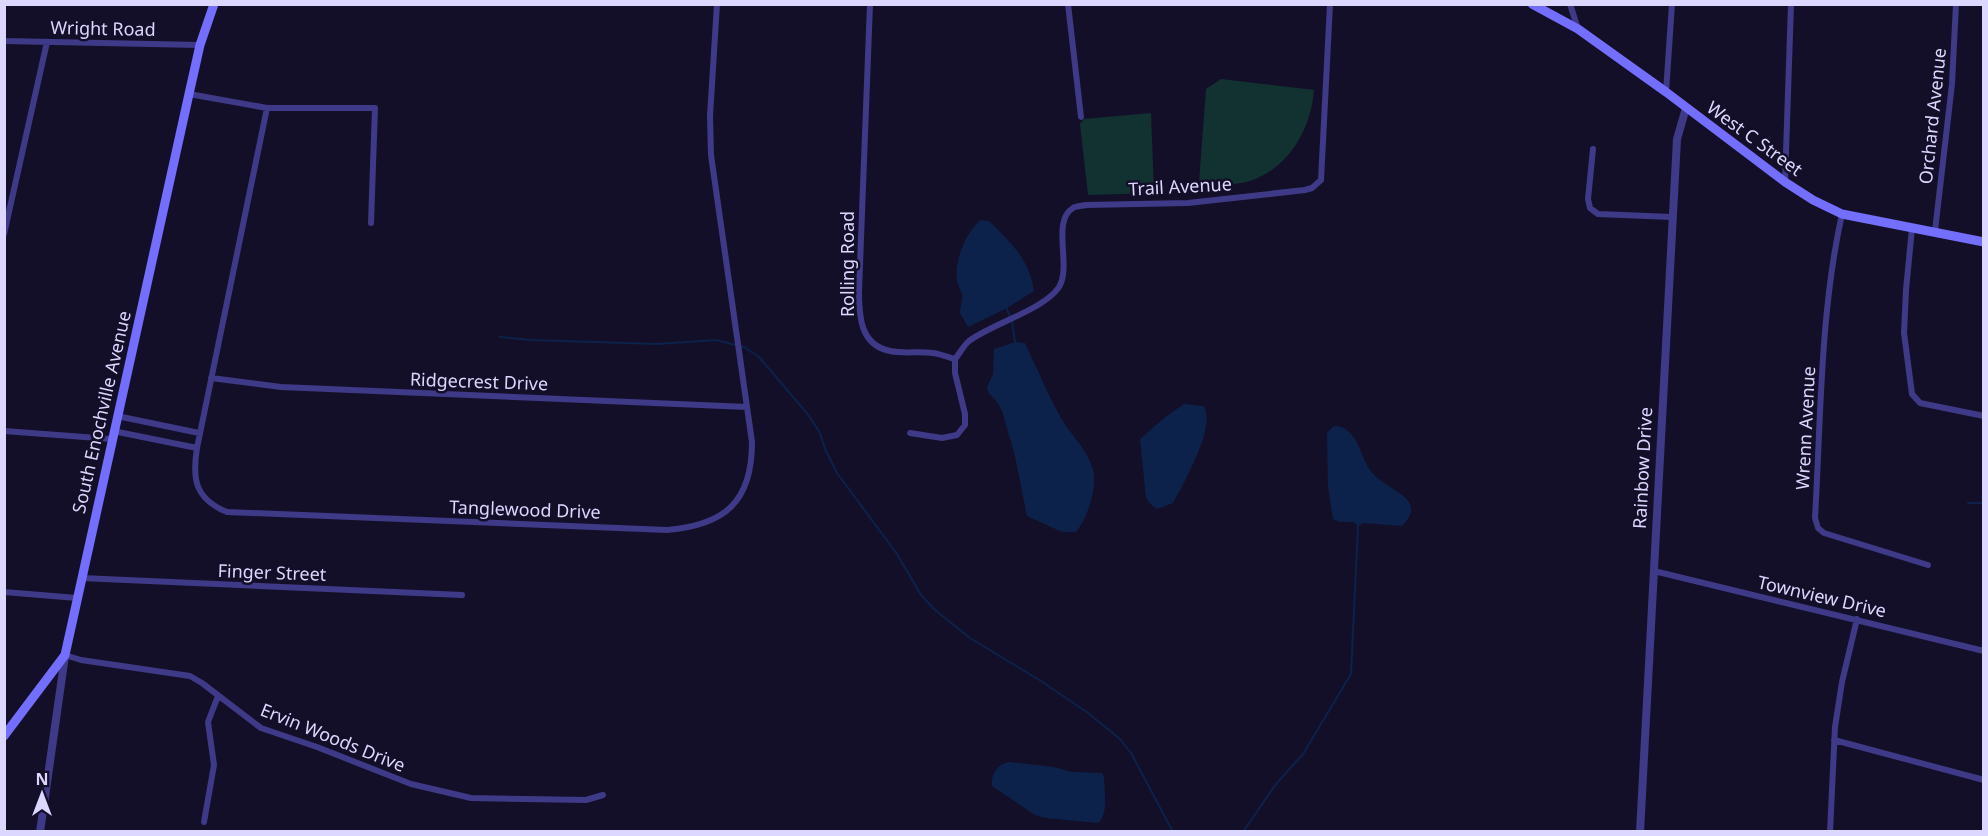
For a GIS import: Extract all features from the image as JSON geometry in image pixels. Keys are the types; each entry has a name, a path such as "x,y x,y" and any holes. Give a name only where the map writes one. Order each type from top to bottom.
{"main road":[{"name":"South Enochville Avenue","path":"65,655 200,45 214,4"},
{"name":"West C Street","path":"1532,4 1578,30 1666,92 1785,183 1813,200 1842,213 1983,242"},
{"path":"4,736 65,655"}],"street":[{"name":"Tanglewood Drive","path":"267,108 199,433 194,467 196,484 203,497 214,506 227,512 667,531 690,528 714,519 737,502 747,483 752,462 752,442 711,155 710,116 717,4"},
{"name":"Rolling Road","path":"870,4 859,291 862,327 877,347 890,351 932,353 956,359"},
{"path":"1068,4 1081,117"},
{"name":"Trail Avenue","path":"956,359 968,342 1046,300 1059,288 1064,275 1062,229 1065,216 1072,208 1086,205 1188,203 1305,190 1312,188 1322,180 1330,4"},
{"path":"1570,4 1578,30"},
{"path":"1666,92 1672,4"},
{"path":"1785,183 1791,4"},
{"name":"Orchard Avenue","path":"1935,231 1952,84 1956,4"},
{"name":"Wright Road","path":"4,41 200,45"},
{"path":"4,234 47,42"},
{"path":"189,94 267,108 375,108 371,224"},
{"name":"Rainbow Drive","path":"1640,831 1672,217 1677,139 1686,108"},
{"path":"1593,149 1588,199 1590,208 1598,214 1672,217"},
{"name":"Wrenn Avenue","path":"1842,213 1832,261 1829,294 1815,518 1818,528 1824,532 1929,565"},
{"path":"1912,228 1904,333 1912,393 1920,404 1983,416"},
{"path":"910,433 942,438 957,435 965,425 965,414 955,373 956,359"},
{"name":"Ridgecrest Drive","path":"211,378 281,387 747,407"},
{"path":"117,416 199,433"},
{"path":"4,431 112,435 197,448"},
{"name":"Townview Drive","path":"1654,572 1983,651"},
{"name":"Finger Street","path":"81,578 462,595"},
{"path":"4,592 77,598"},
{"path":"1830,831 1834,740 1842,682 1857,619"},
{"name":"Ervin Woods Drive","path":"65,655 81,660 190,676 261,728 434,791 471,798 586,800 603,795"},
{"name":"South Enochville Avenue","path":"40,831 65,655"},
{"path":"204,822 214,765 208,722 218,696"},
{"path":"1834,740 1983,780"}],"green space":[{"path":"1221,79 1314,90 1303,133 1287,157 1264,175 1244,183 1199,183 1206,89"},
{"path":"1151,113 1154,193 1088,195 1080,124 1084,119"}],"water":[{"path":"981,220 989,221 1018,252 1028,269 1034,291 1007,308 968,327 960,313 962,292 957,281 957,265 970,231"},
{"path":"1015,342 1025,343 1048,394 1064,423 1085,452 1093,470 1093,494 1088,511 1076,532 1062,532 1027,516 1015,456 1002,411 988,392 987,387 993,374 994,349"},
{"path":"1184,404 1203,406 1206,426 1203,439 1191,469 1173,503 1157,509 1149,503 1146,497 1140,439"},
{"path":"1334,426 1342,427 1353,436 1370,470 1408,501 1411,508 1410,516 1402,526 1363,523 1358,527 1354,522 1340,522 1333,519 1328,487 1327,433"},
{"path":"1009,762 1054,767 1071,772 1102,773 1104,777 1104,814 1098,823 1035,815 992,786 996,770"}],"waterway":[{"path":"1006,307 1012,321 1015,342"},
{"path":"500,337 657,344 716,340 744,347 759,357 806,412 819,431 837,473 897,554 921,595 935,610 970,638 1041,681 1088,713 1120,739 1131,753 1173,832"},
{"path":"1968,503 1984,503"},
{"path":"1243,832 1276,784 1303,754 1351,674 1358,526"}]}
